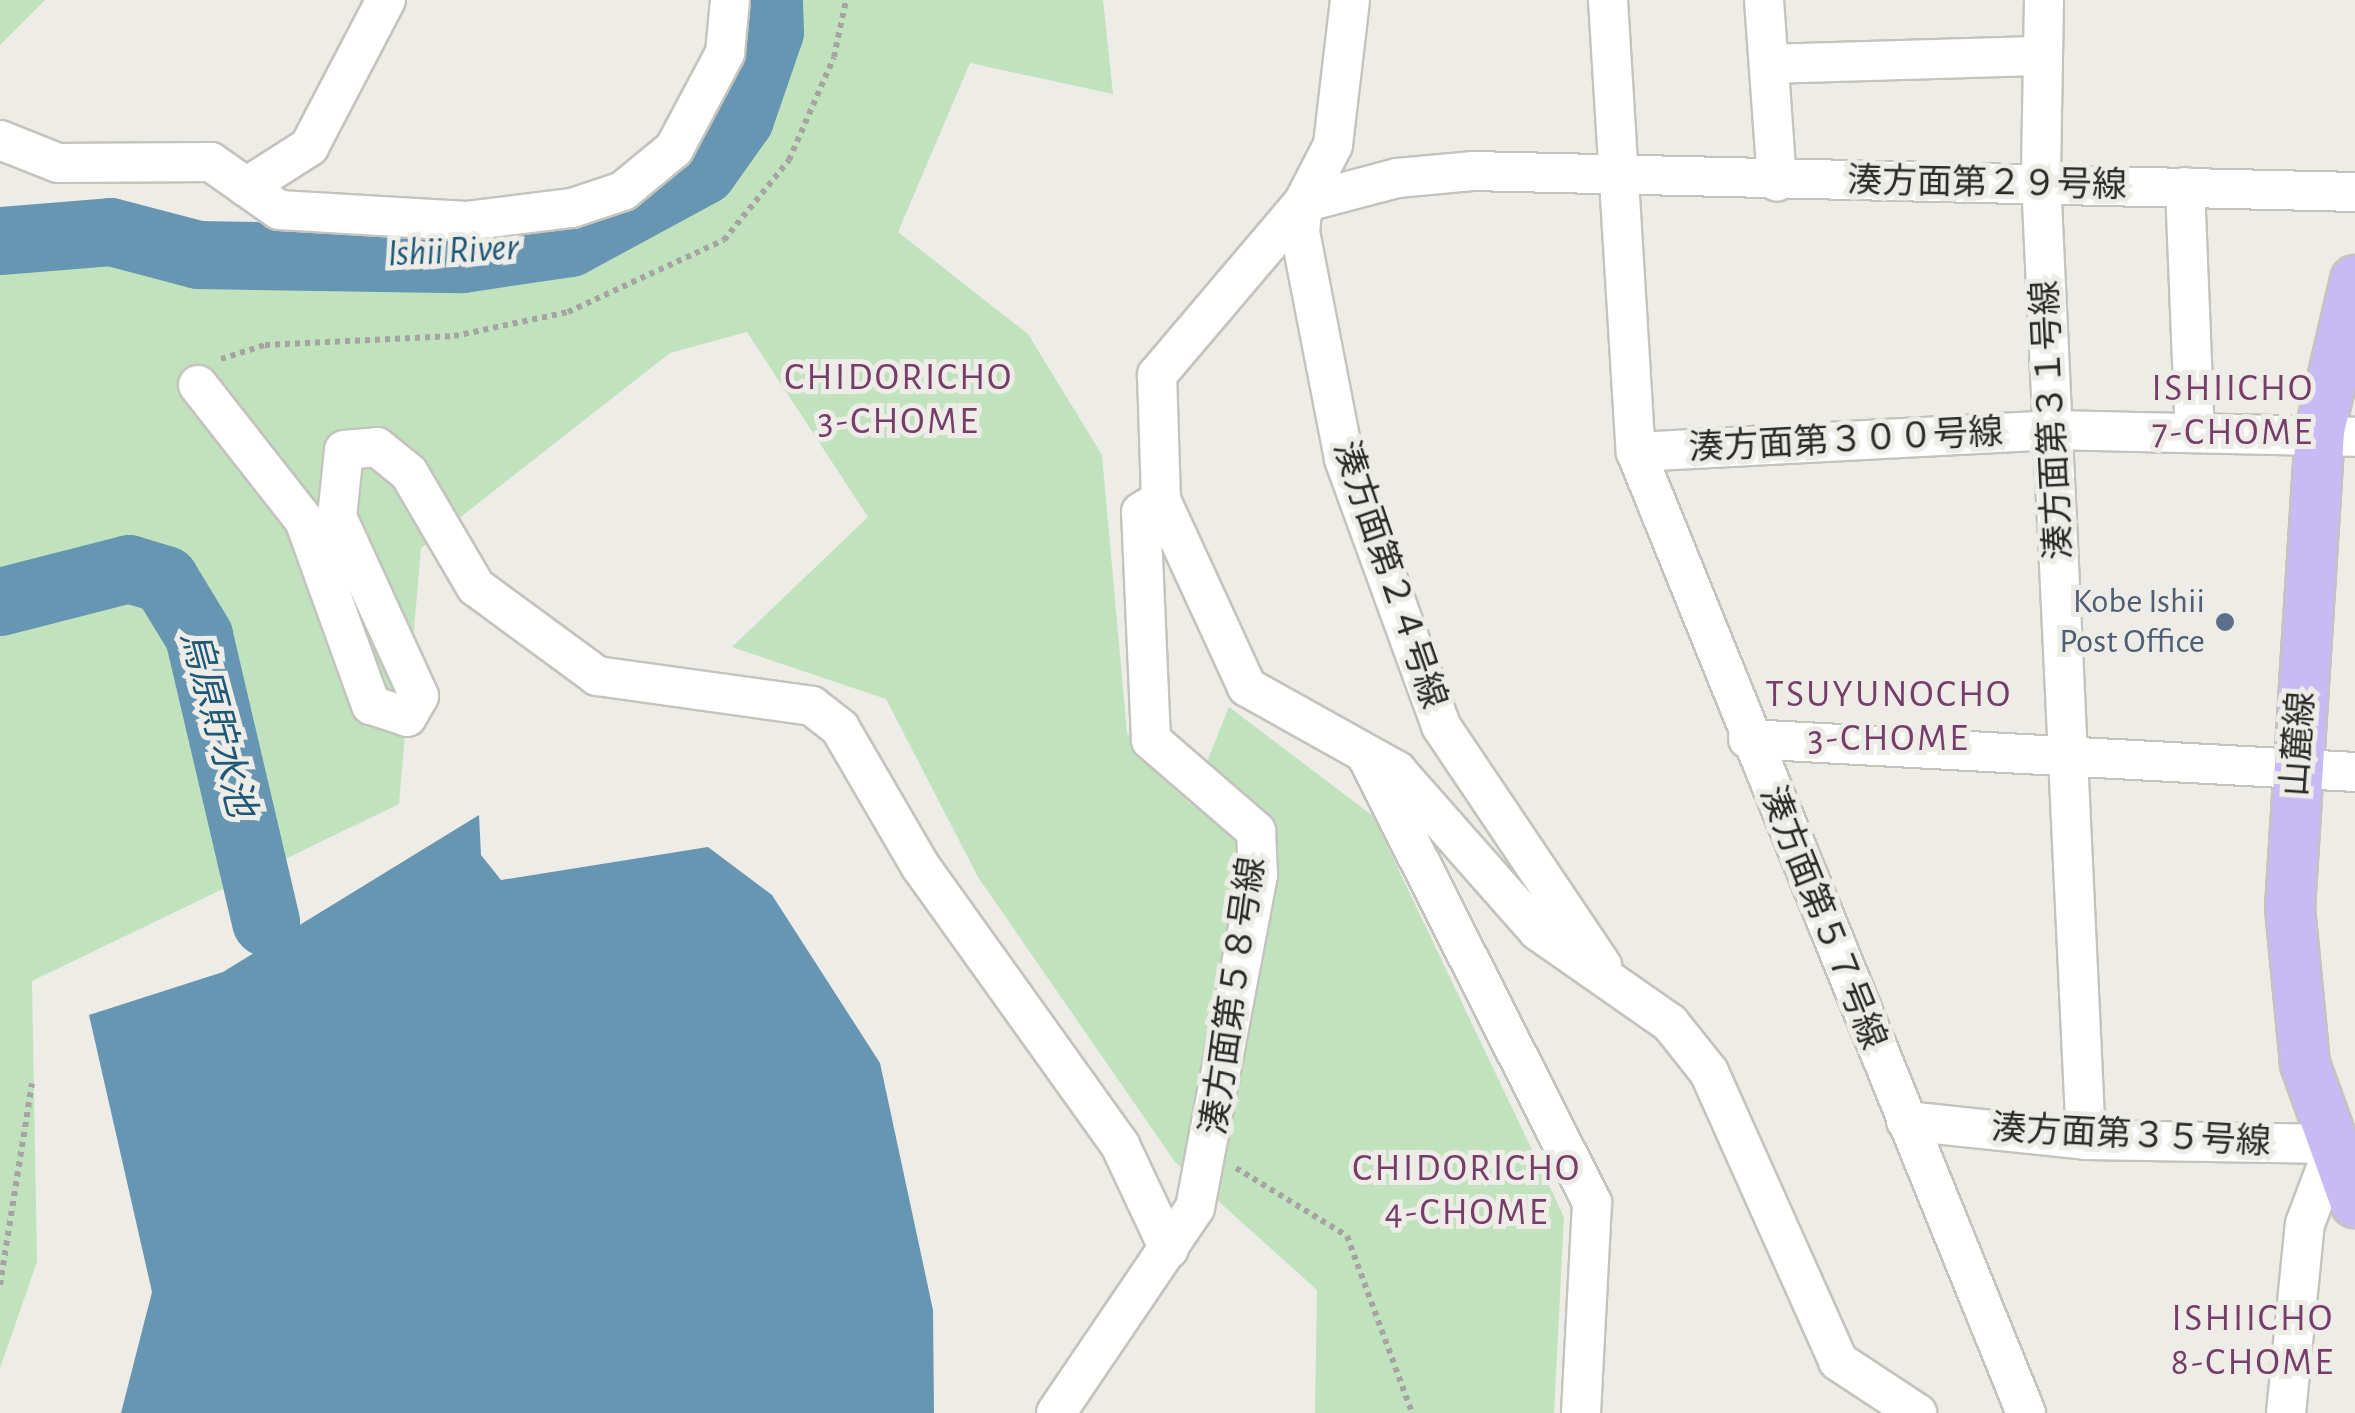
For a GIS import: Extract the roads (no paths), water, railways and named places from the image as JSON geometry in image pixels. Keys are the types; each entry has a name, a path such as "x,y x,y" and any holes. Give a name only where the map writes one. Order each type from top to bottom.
{"main road":[{"name":"山麓線","path":"2355,280 2296,766 2295,1008 2345,1149 2355,1203"}],"street":[{"path":"246,187 309,147 386,0"},
{"path":"0,140 58,163 211,162 279,210 466,221 572,208 624,191 674,149 702,109 726,53 730,0"},
{"name":"湊方面第２４号線","path":"1350,0 1333,145 1303,204 1300,232 1344,458 1441,726 1618,988"},
{"name":"湊方面第５７号線","path":"1608,0 1636,452 1748,740 2026,1413"},
{"path":"1764,0 1777,182"},
{"name":"湊方面第３１号線","path":"2044,0 2041,180 2086,1140"},
{"path":"1769,64 2043,56"},
{"name":"湊方面第２９号線","path":"1303,204 1396,178 1472,171 1620,180 2041,180 2355,192"},
{"path":"2185,187 2195,430"},
{"path":"1303,204 1157,375 1161,500 1248,686 1397,772 1538,931 1670,1023 1709,1072 1838,1361 1917,1413"},
{"path":"198,385 208,408 304,520 371,705 407,718 419,696 337,516 344,450 377,446 409,473 476,587 597,676 812,706 840,728 921,867 1120,1145 1169,1249"},
{"name":"湊方面第３００号線","path":"1636,452 2053,430 2338,434"},
{"name":"湊方面第５８号線","path":"1056,1413 1169,1249 1212,1156 1258,876 1256,831 1151,740 1141,512 1161,500"},
{"path":"1748,740 2069,753 2355,772"},
{"path":"1366,754 1592,1203 1581,1413"},
{"name":"湊方面第３５号線","path":"1906,1122 2086,1140 2345,1149"},
{"path":"2286,1413 2304,1224 2345,1149"},
{"path":"1856,1375 1865,1413"}],"water":[{"path":"479,815 481,855 501,880 708,847 772,895 880,1063 933,1310 934,1413 121,1413 152,1292 89,1015 223,972"}],"waterway":[{"name":"Ishii River","path":"0,241 111,232 198,255 462,259 570,243 703,171 740,119 770,32 769,0"},
{"name":"烏原貯水池","path":"0,602 129,569 165,580 199,636 266,922"}],"place":[{"name":"Kobe Ishii Post Office","path":"2225,622"}],"district":[{"name":"CHIDORICHO 3-CHOME","path":"899,401"},
{"name":"ISHIICHO 7-CHOME","path":"2233,412"},
{"name":"TSUYUNOCHO 3-CHOME","path":"1889,718"},
{"name":"CHIDORICHO 4-CHOME","path":"1467,1192"},
{"name":"ISHIICHO 8-CHOME","path":"2253,1342"}]}
